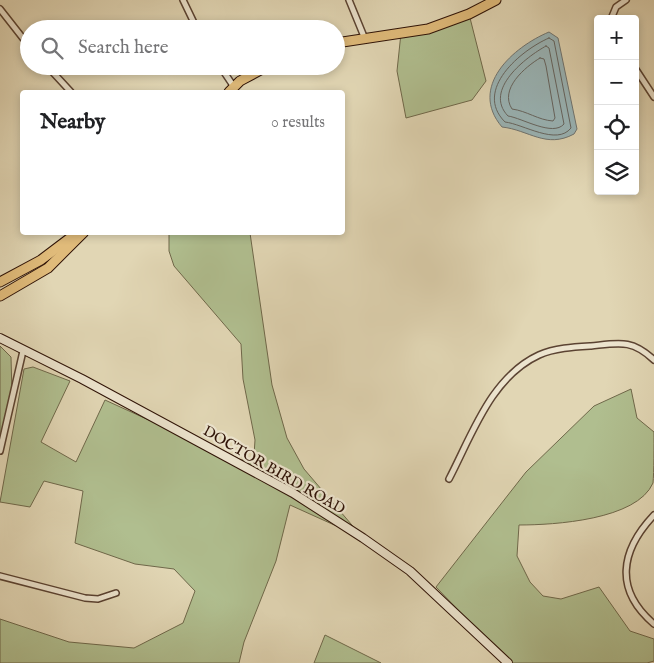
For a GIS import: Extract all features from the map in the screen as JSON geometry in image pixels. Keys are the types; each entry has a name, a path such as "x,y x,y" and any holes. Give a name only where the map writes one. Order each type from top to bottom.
{"main road":[{"path":"345,41 428,29 468,14 496,0"},
{"path":"231,90 240,81 251,75"},
{"path":"0,282 41,260 74,235"},
{"path":"0,296 48,268 81,235"},
{"name":"DOCTOR BIRD ROAD","path":"0,338 82,379 293,493 363,538 410,572 508,663"}],"street":[{"path":"182,0 192,20"},
{"path":"349,0 365,39"},
{"path":"613,15 616,7 626,0"},
{"path":"0,9 20,35"},
{"path":"639,74 654,97"},
{"path":"55,75 69,90"},
{"path":"224,75 231,90"},
{"path":"449,479 494,393 524,363 541,354 565,348 622,343 633,344 643,349 654,360"},
{"path":"0,450 23,351"},
{"path":"654,515 634,539 626,565 626,581 630,594 639,610 654,624"},
{"path":"0,576 85,598 98,599 116,592"}],"green space":[{"path":"469,14 486,81 472,100 406,118 397,71 401,33"},
{"path":"169,235 250,235 272,385 287,438 304,469 363,538 290,505 276,561 244,642 239,663 0,663 0,619 69,642 134,648 183,623 195,591 174,569 135,564 75,543 83,491 44,481 30,507 0,502 24,369 33,367 70,381 41,442 76,462 105,400 210,448 231,460 251,460 254,455 255,440 243,379 241,344 174,266 169,251"},
{"path":"0,346 11,357 12,394 0,451"},
{"path":"631,389 637,418 654,432 653,483 644,495 630,505 613,513 552,524 519,525 517,556 530,582 543,596 561,599 599,587 630,631 654,639 654,661 647,663 509,663 436,587 526,472 594,406"},
{"path":"325,635 381,663 314,663"}],"water":[{"path":"549,32 558,38 577,129 574,134 555,140 502,127 493,112 490,97 492,83 499,70 509,58 535,39"}]}
